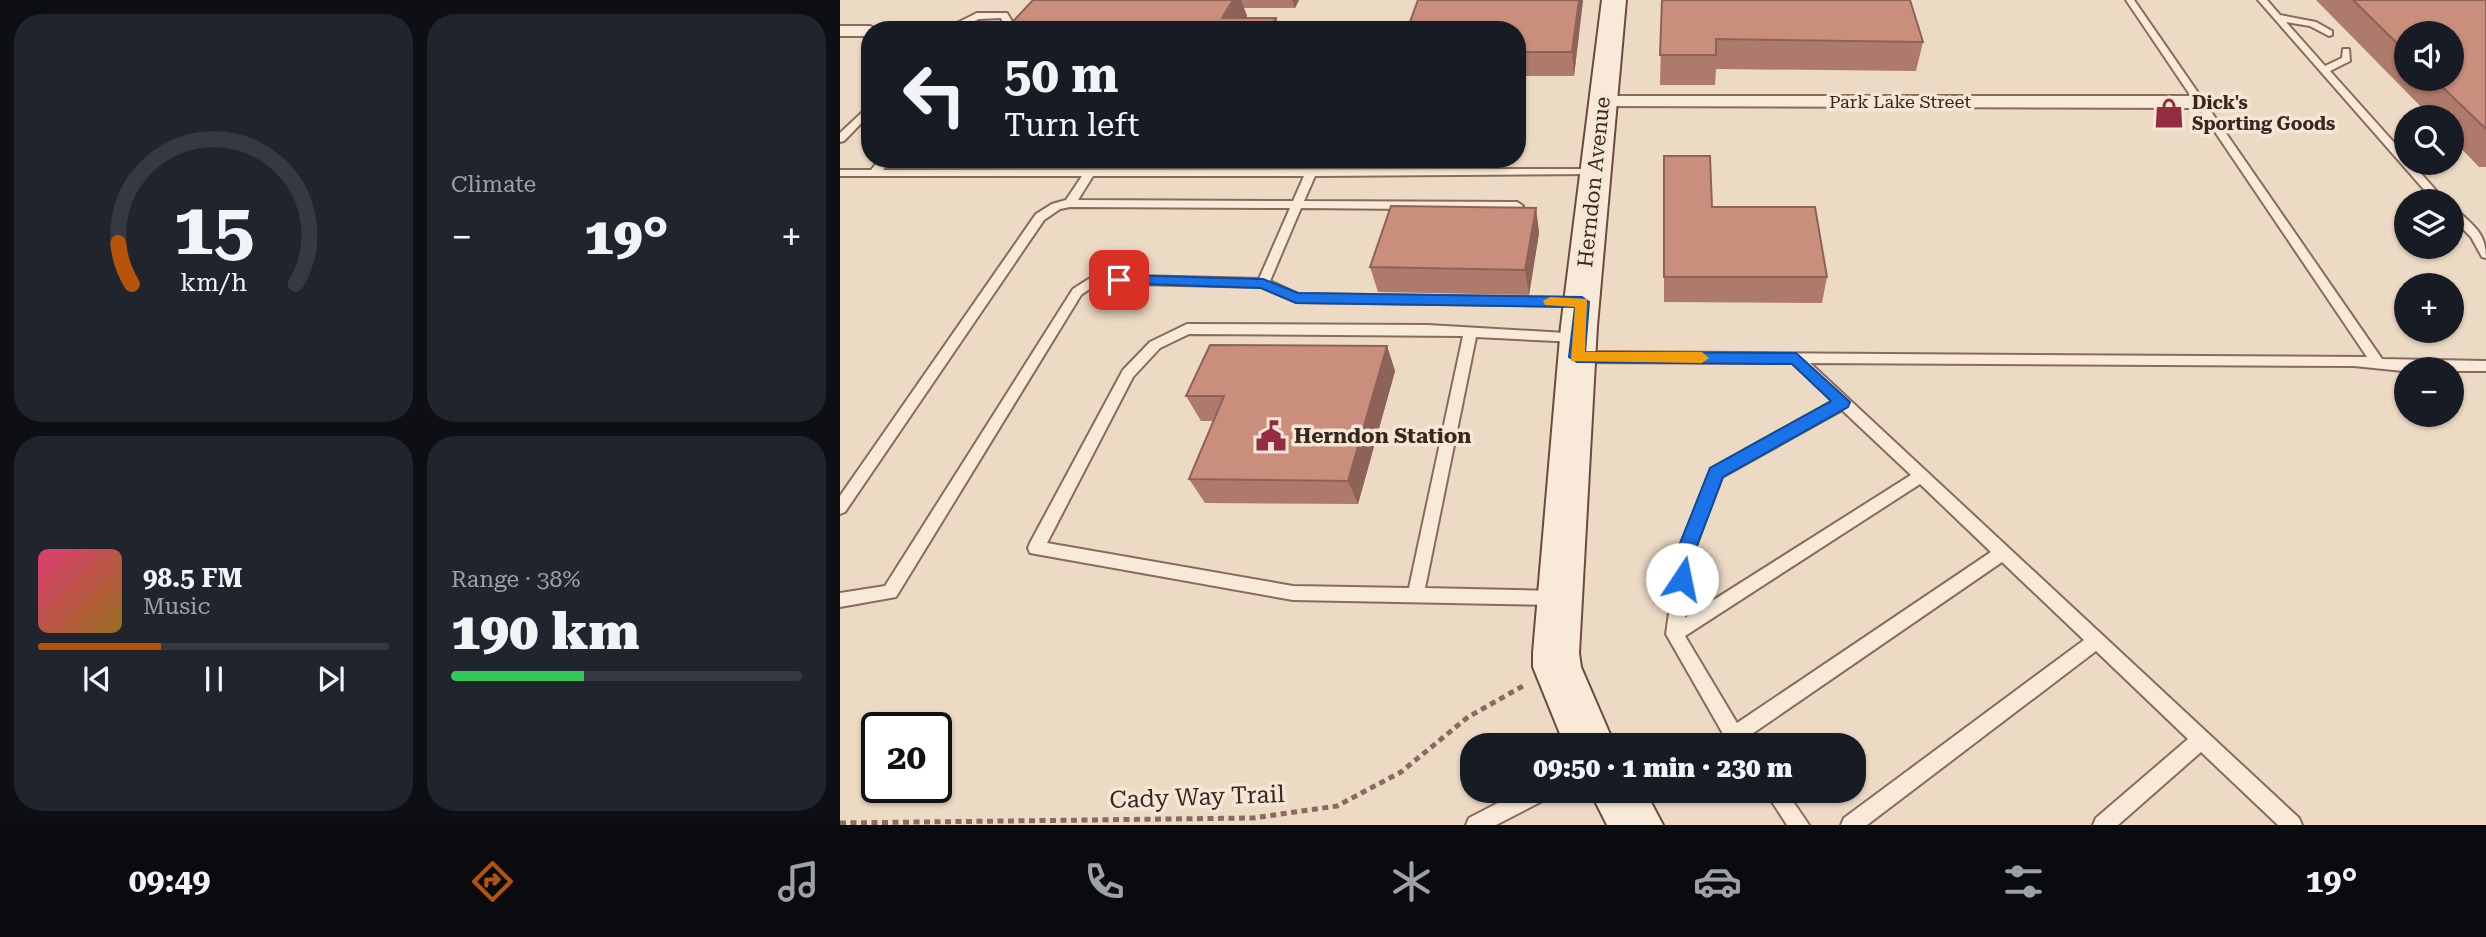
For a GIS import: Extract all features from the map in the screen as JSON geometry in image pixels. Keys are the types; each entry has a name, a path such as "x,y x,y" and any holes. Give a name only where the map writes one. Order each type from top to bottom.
{"street":[{"name":"Herndon Avenue","path":"1557,667 1558,607 1578,347 1593,172 1614,0"},
{"path":"840,31 861,31"},
{"name":"Park Lake Street","path":"1601,102 2199,102"},
{"path":"1557,667 1585,733"},
{"path":"1623,803 1636,825"}],"lane":[{"path":"2130,0 2378,363"},
{"path":"2262,0 2429,189"},
{"path":"967,21 978,16 1004,15 1007,21"},
{"path":"2276,17 2313,24 2329,33"},
{"path":"2324,70 2347,59 2346,51"},
{"path":"840,139 861,117"},
{"path":"874,173 878,168"},
{"path":"1070,202 1091,171"},
{"path":"1263,283 1311,172"},
{"path":"840,173 1593,172"},
{"path":"840,508 1040,217 1056,206 1070,202 1517,205"},
{"path":"2464,222 2481,235 2486,254"},
{"path":"840,600 891,592 1077,292 1095,279 1263,283 1296,298 1582,302"},
{"path":"1558,607 1415,596 1293,593 1037,548 1128,374 1155,345 1187,329 1219,327 1470,333 1578,347 1796,358 2486,366"},
{"path":"1415,596 1470,333"},
{"path":"1796,358 2292,825"},
{"path":"1732,733 1674,634 1686,551 1716,472 1842,402"},
{"path":"1674,634 1921,476"},
{"path":"1748,733 2002,553"},
{"path":"1851,825 2096,641"},
{"path":"2103,825 2202,740"},
{"path":"1476,825 1518,803"},
{"path":"1783,803 1799,825"}],"path":[{"name":"Cady Way Trail","path":"840,823 1252,818 1336,806 1401,772 1468,717 1557,667"}],"building":[{"path":"1033,0 1233,0 1222,18 1276,18 1274,21 1013,21"},
{"path":"1418,0 1579,0 1572,52 1526,52 1526,21 1410,21"},
{"path":"1662,0 1910,0 1923,42 1716,39 1716,55 1660,55"},
{"path":"2353,0 2486,0 2486,129 2446,91 2464,91 2464,21 2394,21 2394,40"},
{"path":"1664,156 1710,156 1712,207 1815,207 1827,277 1664,277"},
{"path":"1391,206 1536,208 1525,270 1370,267"},
{"path":"1210,345 1387,346 1348,481 1189,479 1224,396 1186,396"}],"slow traffic":[{"path":"1550,301 1582,302 1577,357 1702,358"}],"place":[{"name":"Dick's Sporting Goods","path":"2169,113"},
{"name":"Herndon Station","path":"1271,436"}],"route":[{"path":"1119,280 1263,283 1296,298 1582,302 1577,357 1796,358 1842,402 1716,472 1686,551 1682,579"}]}
